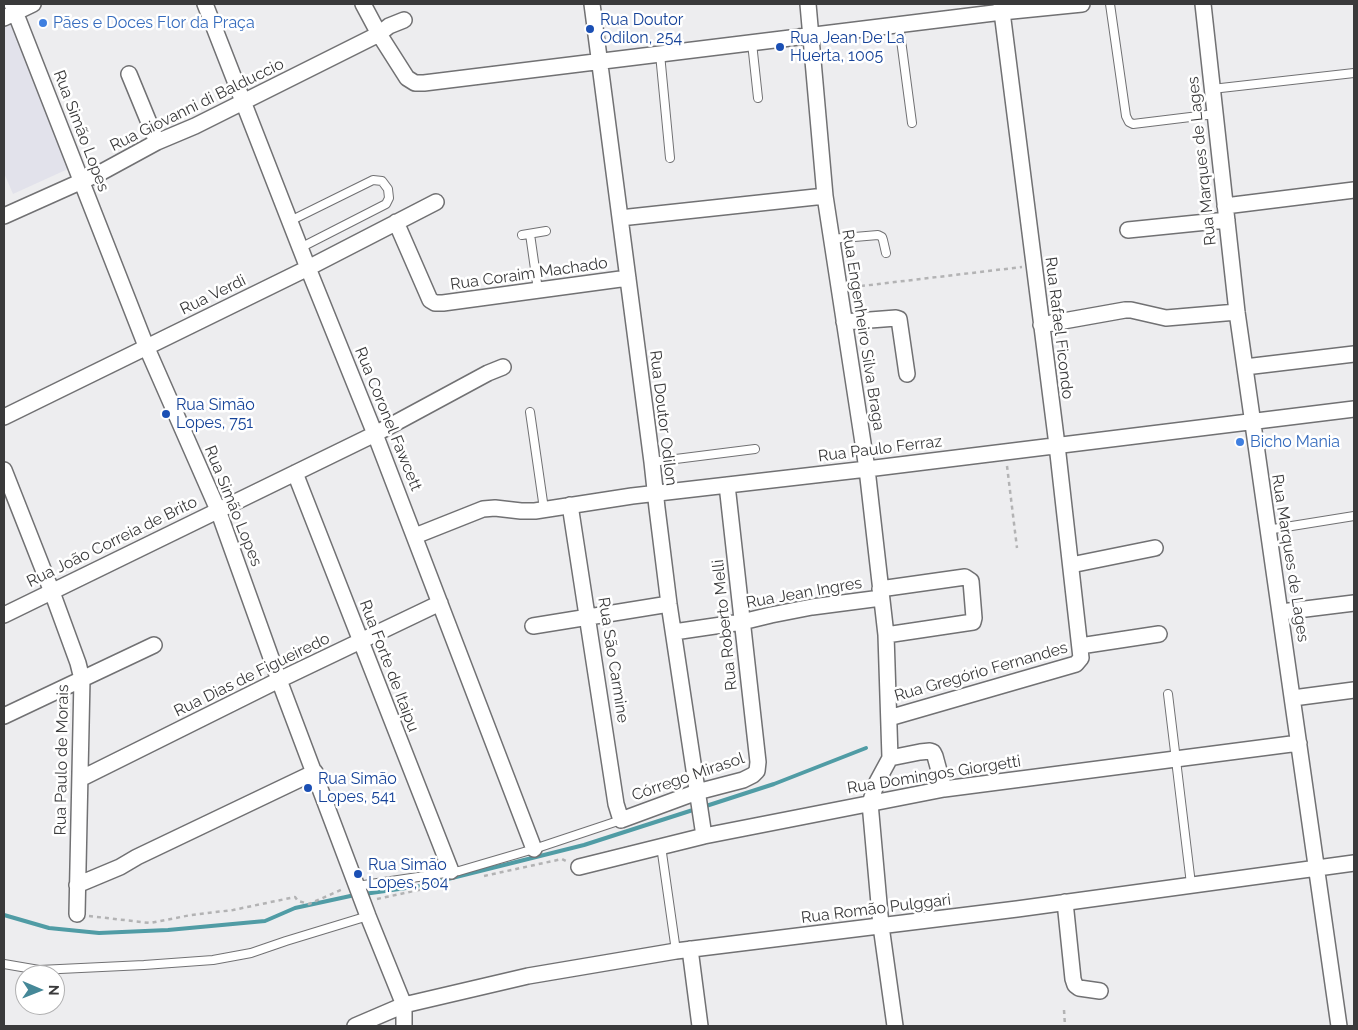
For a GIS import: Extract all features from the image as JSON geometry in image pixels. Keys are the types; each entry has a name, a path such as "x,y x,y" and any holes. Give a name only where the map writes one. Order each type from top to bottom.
{"street":[{"path":"10,11 33,4"},
{"name":"Rua Coronel Fawcett","path":"205,4 300,248 376,434 534,850"},
{"path":"363,4 379,34 407,78 415,83 424,84 898,25 1002,8 1082,4"},
{"name":"Rua Doutor Odilon","path":"592,4 669,604 704,836"},
{"name":"Rua Engenheiro Silva Braga","path":"808,4 831,239 867,469 886,635 890,758"},
{"name":"Rua Marques de Lages","path":"1203,4 1237,312 1339,1026"},
{"name":"Rua Rafael Ficondo","path":"1002,8 1081,652"},
{"name":"Rua Simão Lopes","path":"10,11 82,181 146,346 218,510 356,885 404,1005 404,1026"},
{"name":"Rua Giovanni di Balduccio","path":"4,216 82,181 157,142 195,126 404,20"},
{"path":"129,74 157,142"},
{"path":"1128,230 1354,190"},
{"path":"620,218 826,196"},
{"name":"Rua Verdi","path":"4,417 308,268 436,202"},
{"name":"Rua Coraim Machado","path":"396,222 430,300 434,302 443,303 628,278"},
{"path":"1041,325 1125,310 1166,318 1237,312"},
{"path":"844,322 896,318 899,320 907,374"},
{"path":"1245,367 1354,354"},
{"name":"Rua João Correia de Brito","path":"4,614 376,434 488,373 503,367"},
{"name":"Rua Paulo Ferraz","path":"415,536 483,509 495,508 520,511 544,509 655,493 1354,409"},
{"name":"Rua Paulo de Morais","path":"4,470 52,592 82,679 76,914"},
{"name":"Rua Forte de Itaipu","path":"294,473 451,871"},
{"name":"Rua Roberto Melli","path":"727,485 758,762"},
{"name":"Rua São Carmine","path":"570,505 616,804 621,820"},
{"path":"1070,565 1155,548"},
{"name":"Rua Jean Ingres","path":"674,632 742,622 881,593 965,578 971,581 973,622 886,635"},
{"path":"1281,612 1354,602"},
{"name":"Rua Dias de Figueiredo","path":"80,779 279,680 440,604"},
{"path":"533,626 669,604"},
{"name":"Rua Gregório Fernandes","path":"889,718 1076,664 1081,652 1158,634"},
{"path":"4,716 154,646"},
{"path":"1293,698 1354,690"},
{"name":"Rua Domingos Giorgetti","path":"579,867 704,836 944,789 1299,743"},
{"path":"895,1026 881,926 870,803 877,782 890,758 930,751 936,756 944,789"},
{"name":"Córrego Mirasol","path":"621,820 743,780 757,771 758,762"},
{"path":"77,885 120,867 137,857 315,772"},
{"name":"Rua Romão Pulggari","path":"355,1026 404,1005 528,976 683,950 881,926 1354,863"},
{"path":"1065,902 1073,980 1079,988 1100,991"},
{"path":"683,950 700,1026"}],"lane":[{"path":"1110,4 1126,116 1129,122 1133,124 1215,114"},
{"path":"898,25 912,123"},
{"path":"752,43 758,98"},
{"path":"660,54 670,158"},
{"path":"1212,89 1354,73"},
{"path":"290,221 373,180 382,181 388,189 389,198 386,204 300,248"},
{"path":"538,290 526,234 546,231"},
{"path":"831,239 882,237 886,253"},
{"path":"530,412 544,509"},
{"path":"652,462 755,449"},
{"path":"1268,530 1354,516"},
{"path":"1168,694 1174,759 1191,884"},
{"path":"356,885 460,871 534,850 621,820"},
{"path":"661,846 683,950"},
{"path":"4,964 39,970 213,960 251,953 368,916"}],"path":[{"path":"839,289 1034,266"},
{"path":"1005,452 1017,548"},
{"path":"76,914 150,923 191,915 233,910 295,897 298,901 309,904 356,885"},
{"path":"1064,1010 1065,1026"}],"shaded area":[{"path":"12,23 68,169 13,194 4,173 4,27"}],"waterway":[{"path":"703,807 774,784 866,748"},
{"path":"364,894 420,886 584,845 696,809"},
{"path":"4,915 49,928 99,933 168,930 265,921 295,908 355,895"}],"place":[{"name":"Pães e Doces Flor da Praça","path":"43,23"},
{"name":"Rua Doutor Odilon, 254","path":"590,29"},
{"name":"Rua Jean De La Huerta, 1005","path":"780,47"},
{"name":"Rua Simão Lopes, 751","path":"166,414"},
{"name":"Bicho Mania","path":"1240,442"},
{"name":"Rua Simão Lopes, 541","path":"308,788"},
{"name":"Rua Simão Lopes, 504","path":"358,874"}]}
